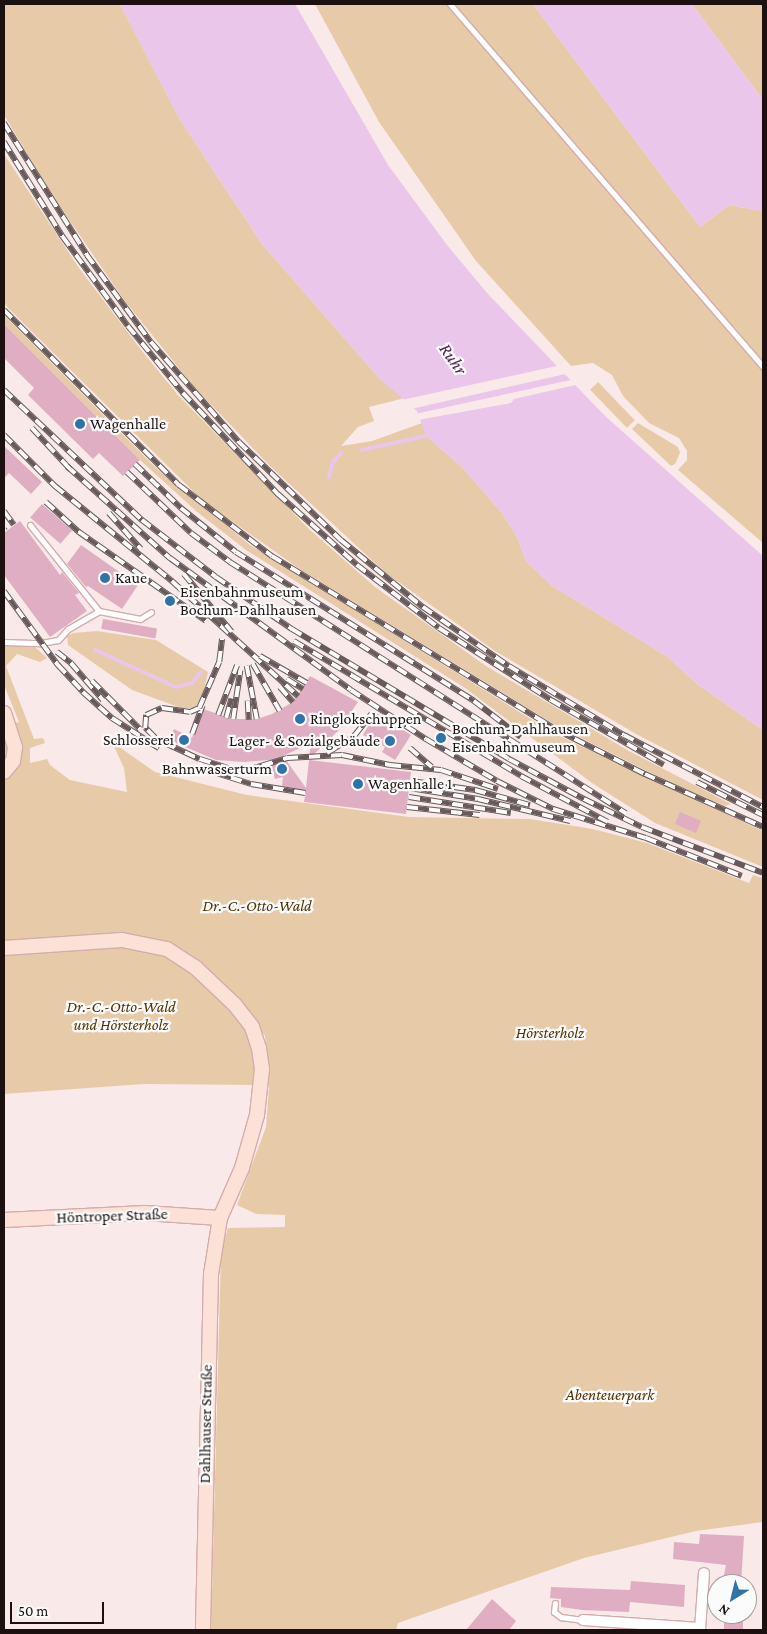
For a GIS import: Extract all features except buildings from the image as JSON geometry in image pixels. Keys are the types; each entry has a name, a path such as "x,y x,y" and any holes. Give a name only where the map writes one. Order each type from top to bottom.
{"street":[{"path":"4,713 15,747 13,761 4,772"},
{"name":"Dahlhauser Straße","path":"4,948 122,940 154,945 174,953 196,968 252,1027 260,1048 261,1086 249,1149 220,1218 209,1312 203,1630"},
{"name":"Höntroper Straße","path":"4,1220 145,1214 220,1218"},
{"path":"583,1620 700,1629 704,1573"}],"lane":[{"path":"450,4 763,366"},
{"path":"755,356 763,354"},
{"path":"30,525 99,611 140,619 151,612"},
{"path":"4,642 41,643 58,640 68,629 99,611"},
{"path":"554,1603 554,1612 561,1617 583,1620"}],"green space":[{"path":"4,4 120,4 179,118 262,244 380,379 405,398 369,407 374,421 358,427 341,446 372,441 422,423 426,436 463,468 501,512 517,537 526,561 551,585 668,657 697,684 763,730 763,800 636,734 495,651 386,573 270,466 194,387 124,300 50,192 4,115"},
{"path":"315,4 533,4 700,227 729,205 763,211 763,543 678,470 687,460 687,451 679,438 649,423 623,396 612,375 593,363 571,366 476,261 379,122"},
{"path":"692,4 763,4 763,100"},
{"path":"4,154 79,268 142,351 177,394 310,530 375,587 486,666 629,751 731,804 725,806 669,782 557,726 301,570 202,500 4,304"},
{"path":"4,315 155,467 250,545 555,734 763,831 763,867 655,823 592,783 465,688 246,550 196,511 140,460 4,324"},
{"path":"598,382 635,420 627,428 590,390"},
{"path":"638,423 678,447 680,453 675,464 671,466 632,429"},
{"path":"97,631 156,640 208,672 203,696 195,708 181,708 132,690 68,645 67,636 73,633"},
{"path":"5,645 35,647 47,658 40,662 17,654 6,666 34,739 43,738 45,743 30,748 30,763 47,759 50,765 70,780 127,792 124,768 112,742 155,772 247,795 409,817 530,819 593,829 647,843 749,883 753,875 763,878 763,1522 696,1531 584,1558 398,1623 396,1630 211,1630 221,1252 228,1228 285,1227 285,1215 256,1214 237,1205 266,1127 269,1087 265,1035 242,1022 254,1052 255,1085 144,1084 4,1094 4,725 19,722 4,685"}],"water":[{"name":"Ruhr","path":"120,4 295,4 388,165 447,245 487,293 605,416 763,556 763,730 697,684 668,657 551,585 526,561 517,537 501,512 463,468 426,436 417,411 380,379 262,244 179,118"},
{"path":"533,4 692,4 763,100 763,211 729,205 700,227"}],"pier":[{"path":"561,365 570,373 411,409 402,400"},
{"path":"575,379 580,384 514,399 511,403 418,420 415,414"}],"waterway":[{"path":"362,450 430,435"},
{"path":"329,477 333,462 341,453"},
{"path":"95,650 176,687 192,683 201,672"}],"railway":[{"path":"4,123 87,255 151,342 239,442 341,540 423,607 509,666 624,735 763,807"},
{"path":"4,142 63,237 128,326 183,393 278,494 357,565 439,628 551,700 664,765"},
{"path":"4,310 179,485 272,556 555,729 645,774 763,827"},
{"path":"4,390 142,520 216,577 292,629 509,759 584,799 642,827 763,873"},
{"path":"32,428 71,470"},
{"path":"4,435 55,486 172,581 298,696"},
{"path":"135,464 181,508 236,552 474,701 521,737"},
{"path":"67,466 170,558 351,690 426,739 497,781 553,809 646,838 742,876"},
{"path":"127,472 191,533 230,562 626,813"},
{"path":"46,502 79,532 206,621"},
{"path":"4,511 14,525"},
{"path":"109,513 141,549"},
{"path":"184,574 232,632"},
{"path":"4,591 58,665 83,692 112,718 159,748"},
{"path":"155,738 145,728 146,715 162,708 190,712 199,708 219,662 222,639"},
{"path":"294,641 521,776 608,822"},
{"path":"57,652 71,663 103,700"},
{"path":"260,656 307,683"},
{"path":"253,664 280,711"},
{"path":"218,715 237,665"},
{"path":"247,666 257,719"},
{"path":"233,719 240,671"},
{"path":"287,679 303,689"},
{"path":"92,681 140,729"},
{"path":"280,687 293,702"},
{"path":"226,718 231,699"},
{"path":"248,701 249,720"},
{"path":"192,734 202,706"},
{"path":"327,753 354,736 371,714"},
{"path":"165,743 200,759 241,772 287,758 342,755 390,765 441,770 498,789"},
{"path":"410,748 432,767"},
{"path":"210,771 251,784 305,793"},
{"path":"411,781 475,790 530,805"},
{"path":"697,782 763,815"},
{"path":"410,788 478,799 570,821"},
{"path":"409,797 511,813"},
{"path":"407,807 480,815"}],"place":[{"name":"Wagenhalle","path":"80,424"},
{"name":"Kaue","path":"105,578"},
{"name":"Eisenbahnmuseum Bochum-Dahlhausen","path":"170,601"},
{"name":"Ringlokschuppen","path":"300,719"},
{"name":"Bochum-Dahlhausen Eisenbahnmuseum","path":"441,738"},
{"name":"Schlosserei","path":"184,740"},
{"name":"Lager- & Sozialgebäude","path":"390,741"},
{"name":"Bahnwasserturm","path":"282,769"},
{"name":"Wagenhalle 1","path":"358,784"}],"park label":[{"name":"Dr.-C.-Otto-Wald","path":"257,906"},
{"name":"Dr.-C.-Otto-Wald und Hörsterholz","path":"121,1016"},
{"name":"Hörsterholz","path":"550,1033"},
{"name":"Abenteuerpark","path":"610,1395"}]}
